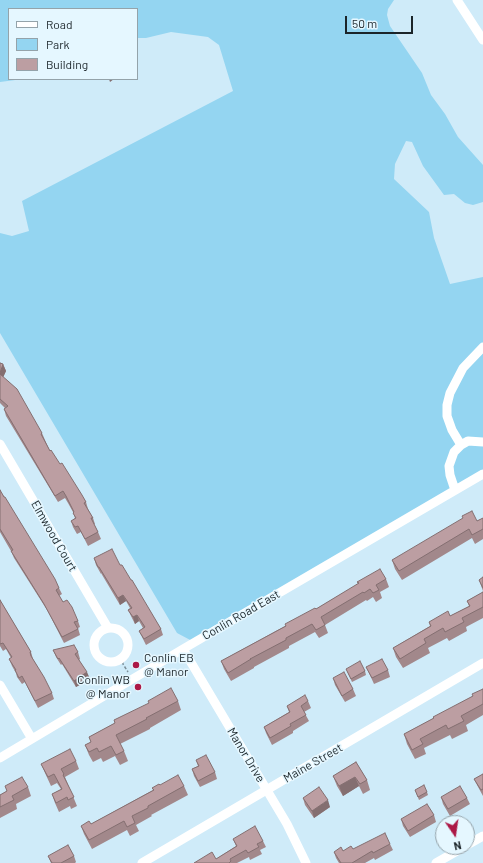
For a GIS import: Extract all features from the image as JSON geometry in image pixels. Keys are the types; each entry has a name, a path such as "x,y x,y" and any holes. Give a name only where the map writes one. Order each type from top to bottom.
{"street":[{"path":"457,0 483,40"},
{"path":"461,445 452,430 447,416 447,406 450,393 463,368 483,347"},
{"path":"455,490 450,475 450,466 454,452 468,441 483,442"},
{"name":"Elmwood Court","path":"0,444 108,628"},
{"name":"Conlin Road East","path":"0,758 183,649 483,474"},
{"path":"108,628 113,628 118,630 126,637 127,648 122,657 118,660 108,661 99,656 94,647 94,642 99,633 108,628"},
{"name":"Manor Drive","path":"183,649 287,824 306,863"},
{"name":"Maine Street","path":"142,863 483,663"},
{"path":"0,685 32,739"},
{"path":"436,863 450,855"}],"path":[{"path":"122,657 125,667 132,679"}],"green space":[{"path":"0,0 394,0 388,9 387,15 390,26 422,73 431,95 445,114 458,137 483,165 483,202 473,205 465,203 454,194 444,195 423,166 412,142 406,141 395,164 394,179 429,212 434,238 450,284 483,277 483,473 194,642 177,633 0,333 0,233 12,236 29,231 22,201 233,91 219,45 208,37 171,32 146,38 138,38 138,8 8,8 8,80 15,80 0,82"}],"building":[{"path":"0,363 3,364 0,373"},
{"path":"0,374 17,389 42,433 41,434 50,451 51,450 60,464 62,463 86,502 84,503 93,518 91,518 98,532 85,539 78,526 75,527 71,521 76,518 63,491 55,496 4,409 8,406 0,399"},
{"path":"0,490 55,579 59,588 56,590 63,602 67,600 78,621 74,622 78,629 62,637 44,604 11,551 13,550 0,529"},
{"path":"472,511 477,521 483,518 483,529 472,535 469,529 399,571 392,560 463,518 462,516"},
{"path":"112,549 120,565 122,565 132,580 161,629 144,639 139,631 145,627 137,615 133,617 128,610 132,608 123,595 118,598 98,567 94,558"},
{"path":"380,569 386,579 376,585 379,590 373,593 370,589 364,593 363,592 321,617 325,625 316,630 312,624 228,673 221,661 286,626 285,624 315,608 316,609"},
{"path":"483,577 483,588 479,580"},
{"path":"483,592 483,607 462,618 464,622 445,632 443,628 424,639 426,643 400,659 393,648 431,626 429,622 448,611 450,616 470,606 467,601"},
{"path":"0,600 31,652 31,656 52,693 35,701 22,676 19,678 9,659 12,657 3,643 0,644"},
{"path":"74,645 78,652 75,654 87,672 74,681 53,650"},
{"path":"382,659 388,670 372,678 366,667"},
{"path":"360,661 365,671 351,679 346,669"},
{"path":"344,672 353,689 342,696 333,678"},
{"path":"171,688 178,701 116,735 124,751 116,755 111,746 99,752 97,748 89,752 85,745 91,742 89,737 115,723 114,720 149,703 148,701"},
{"path":"483,689 483,704 461,716 464,721 448,729 446,725 420,739 423,744 412,750 404,734"},
{"path":"305,695 308,701 301,706 306,715 270,738 264,727 290,712 287,706"},
{"path":"70,749 76,761 61,769 74,797 68,800 67,797 56,803 52,794 62,789 54,774 48,777 41,764"},
{"path":"206,755 215,772 198,781 192,769 199,766 196,760"},
{"path":"356,762 367,780 360,784 355,777 339,786 333,776"},
{"path":"483,774 483,789 481,790 474,779"},
{"path":"178,775 184,786 132,816 135,823 127,827 124,821 89,840 81,826 89,821 91,824 154,790 152,788 159,784 160,785"},
{"path":"22,777 28,787 12,796 14,800 0,807 0,795 7,791 5,786"},
{"path":"424,785 427,792 418,797 415,790"},
{"path":"460,786 467,798 448,809 441,797"},
{"path":"319,787 328,800 312,811 303,798"},
{"path":"427,804 434,815 408,831 401,819"},
{"path":"255,826 263,841 257,844 259,847 248,853 246,850 230,859 231,861 229,863 194,863 212,852 216,859 237,846 233,839"},
{"path":"385,833 390,844 373,853 372,851 352,863 341,863 334,852 341,847 343,851 351,846 353,849"},
{"path":"68,845 74,856 61,863 52,863 48,856"}],"place":[{"name":"Conlin EB @ Manor","path":"136,665"},
{"name":"Conlin WB @ Manor","path":"138,687"}]}
